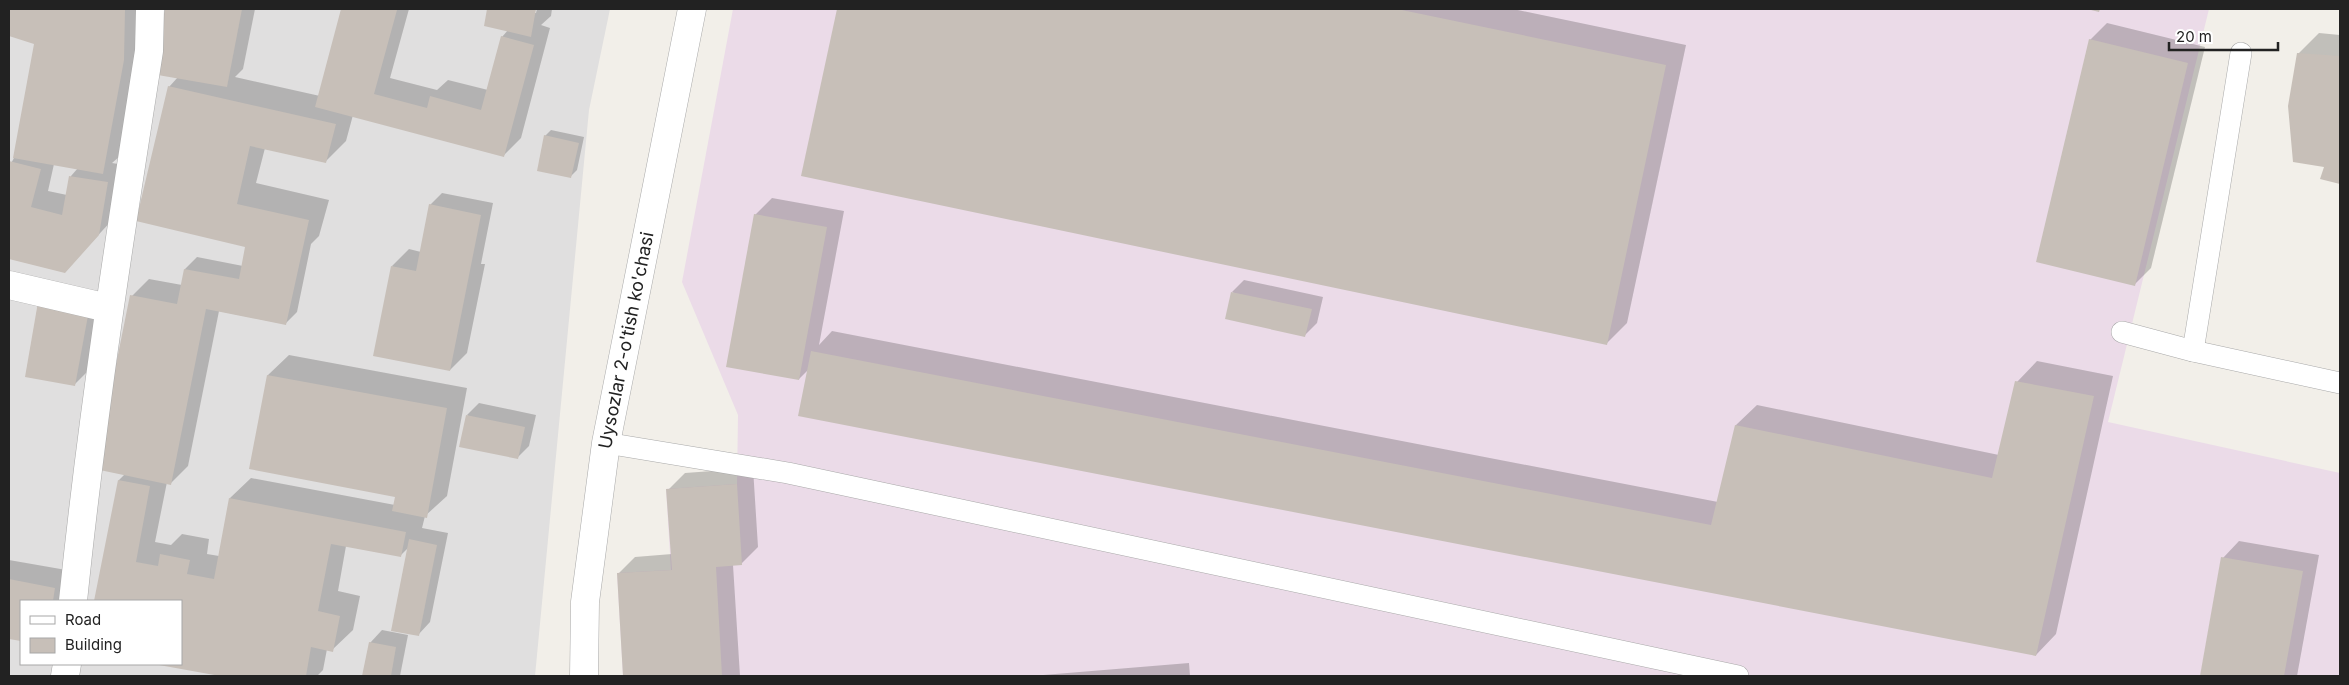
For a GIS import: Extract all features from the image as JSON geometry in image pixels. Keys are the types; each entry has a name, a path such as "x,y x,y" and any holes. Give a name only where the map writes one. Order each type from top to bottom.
{"street":[{"path":"73,600 83,499 108,308 149,51 150,9"},
{"name":"Uysozlar 2-o'tish ko'chasi","path":"584,676 585,602 606,443 692,9"},
{"path":"9,285 108,308"}],"lane":[{"path":"2193,351 2241,53"},
{"path":"2122,332 2193,351 2340,382"},
{"path":"606,443 788,473 1738,676"}],"shaded area":[{"path":"9,9 610,9 589,110 535,676 9,676"},
{"path":"733,9 2209,9 2108,422 2340,473 2340,676 623,676 617,573 671,570 666,489 737,484 738,415 682,282"}],"building":[{"path":"9,9 125,9 124,60 103,174 13,158 34,44 9,36"},
{"path":"165,9 242,9 227,87 152,74"},
{"path":"341,9 397,10 374,94 427,108 430,96 481,110 501,36 534,45 504,157 315,107"},
{"path":"487,9 536,9 531,37 484,26"},
{"path":"837,9 1397,9 1666,65 1607,345 801,176"},
{"path":"2087,9 2100,9 2099,12"},
{"path":"2089,39 2188,63 2135,286 2036,262"},
{"path":"2297,53 2340,56 2340,184 2320,179 2324,167 2293,162 2288,106"},
{"path":"168,86 336,124 326,163 250,146 237,204 309,220 286,325 206,309 171,485 95,469 130,295 177,304 184,269 239,279 245,247 136,221"},
{"path":"544,135 579,143 571,178 537,171"},
{"path":"9,161 41,169 31,207 62,215 69,176 108,182 99,235 65,273 9,259"},
{"path":"429,204 481,215 450,371 373,356 391,266 416,271"},
{"path":"754,214 827,227 799,380 726,367"},
{"path":"1231,292 1312,309 1305,337 1225,319"},
{"path":"38,302 89,310 75,386 25,377"},
{"path":"811,351 1711,525 1735,425 1992,478 2015,381 2094,396 2036,656 798,416"},
{"path":"267,375 447,408 427,518 392,511 395,497 249,469"},
{"path":"466,415 525,427 518,459 459,447"},
{"path":"118,480 150,486 136,562 158,566 160,554 190,560 187,574 214,579 229,498 406,532 401,557 331,544 318,611 340,616 333,652 311,647 306,676 220,676 159,665 182,665 182,600 94,600"},
{"path":"737,484 742,565 716,567 722,676 623,676 617,573 672,570 666,489"},
{"path":"409,539 437,545 419,636 391,631"},
{"path":"2221,557 2303,571 2284,676 2200,676"},
{"path":"9,579 55,588 53,600 20,600 20,641 9,639"},
{"path":"369,642 396,647 391,676 362,676"}]}
